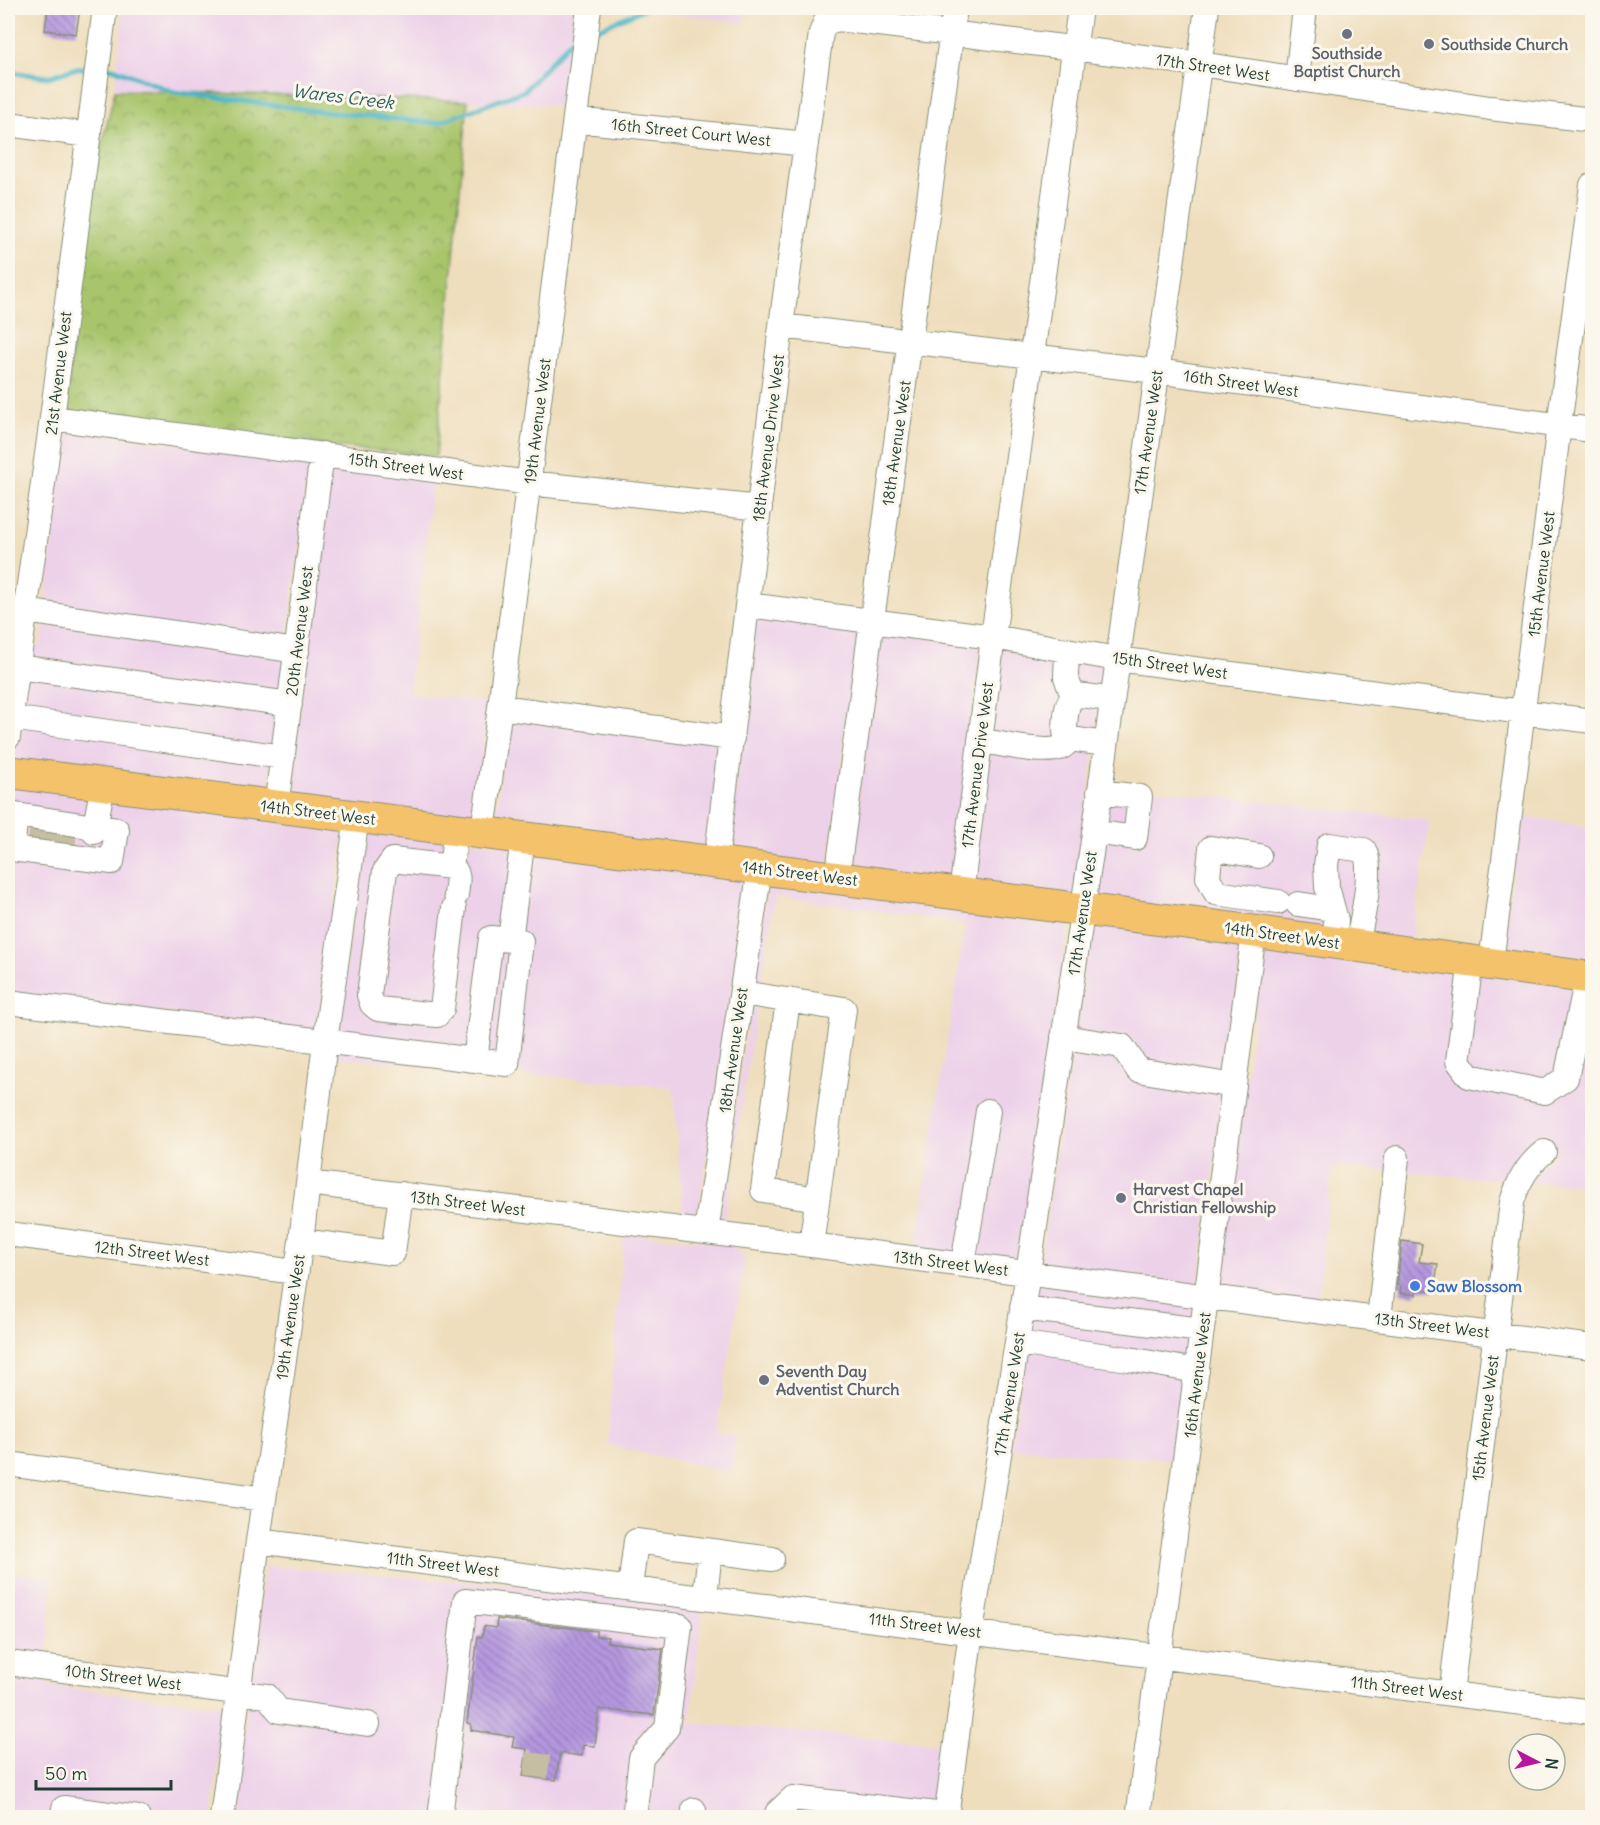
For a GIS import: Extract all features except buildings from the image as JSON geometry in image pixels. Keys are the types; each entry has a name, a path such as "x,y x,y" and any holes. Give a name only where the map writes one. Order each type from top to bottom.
{"main road":[{"name":"14th Street West","path":"8,771 1082,909 1590,978"}],"street":[{"name":"21st Avenue West","path":"9,729 105,8"},
{"name":"18th Avenue West","path":"837,878 955,8"},
{"name":"17th Avenue Drive West","path":"961,894 993,637 1080,8"},
{"name":"17th Avenue West","path":"946,1816 971,1631 1028,1273 1094,832 1207,8"},
{"path":"1297,79 1305,8"},
{"name":"19th Avenue West","path":"431,1015 437,1015 442,1009 458,875 451,867 469,831 500,707 589,16"},
{"name":"17th Street West","path":"832,19 1200,64 1490,108 1593,120"},
{"name":"18th Avenue Drive West","path":"716,862 781,326 821,33 825,23 832,19"},
{"name":"16th Street Court West","path":"576,120 806,144"},
{"path":"8,124 89,135"},
{"name":"15th Avenue West","path":"1590,978 1566,1078 1545,1092 1469,1076 1458,1061 1481,962 1524,712 1559,425 1593,185"},
{"name":"16th Street West","path":"781,326 1156,371 1593,430"},
{"name":"15th Street West","path":"52,418 529,483 760,508"},
{"name":"20th Avenue West","path":"276,807 322,454"},
{"name":"15th Street West","path":"748,605 993,637 1118,659 1593,721"},
{"path":"25,611 297,651"},
{"path":"1067,650 1066,677 1073,697"},
{"path":"18,667 290,704"},
{"path":"1106,744 1070,739 1065,732 1065,717 1067,705 1073,697 1079,695 1112,700"},
{"path":"500,707 732,738"},
{"path":"9,729 282,757"},
{"path":"980,740 1052,750 1064,746 1070,739"},
{"path":"92,843 103,784"},
{"path":"1094,832 1135,838 1140,797 1099,792"},
{"path":"92,843 53,838 10,848 16,815 53,838 92,843"},
{"name":"19th Avenue West","path":"222,1818 357,817"},
{"path":"510,940 523,838"},
{"path":"1329,845 1364,850 1368,857 1367,886 1346,944 1332,909 1327,887 1326,865 1329,845"},
{"path":"1259,856 1211,848 1208,877 1216,893 1332,909"},
{"path":"430,1055 431,1015 378,1009 372,1004 369,995 385,871 393,860 451,867"},
{"name":"18th Avenue West","path":"706,1232 760,868"},
{"path":"346,892 382,896"},
{"name":"16th Avenue West","path":"1138,1818 1234,1086 1241,930 1232,896"},
{"path":"8,1002 507,1064 521,941 492,938 475,1060"},
{"path":"741,993 844,1009 811,1245"},
{"path":"788,1000 763,1190 817,1199"},
{"path":"1063,1037 1122,1046 1138,1070 1234,1086"},
{"path":"963,1264 988,1111"},
{"name":"15th Avenue West","path":"1451,1694 1512,1202 1518,1183 1533,1160 1544,1152"},
{"path":"1379,1319 1397,1158"},
{"name":"13th Street West","path":"308,1183 963,1264 1593,1347"},
{"path":"301,1241 393,1252 401,1194"},
{"name":"12th Street West","path":"8,1234 296,1272"},
{"path":"1022,1308 1203,1330"},
{"path":"1017,1343 1197,1371"},
{"path":"8,1464 264,1499"},
{"name":"11th Street West","path":"258,1540 1593,1712"},
{"path":"630,1588 636,1541 772,1559"},
{"path":"705,1597 710,1551"},
{"path":"440,1818 468,1567"},
{"path":"664,1624 668,1593"},
{"path":"465,1601 680,1626 667,1728 641,1758 634,1818"},
{"name":"10th Street West","path":"8,1663 267,1696 279,1711 368,1724"},
{"path":"776,1818 777,1813 793,1798 858,1812 946,1816"},
{"path":"63,1818 64,1808 138,1818"}],"shaded area":[{"path":"123,8 579,8 567,106 115,90"},
{"path":"615,8 745,8 744,22"},
{"path":"64,430 310,462 267,796 8,761 19,737 31,646 41,646"},
{"path":"331,465 433,479 409,693 490,703 473,823 288,799"},
{"path":"757,615 859,628 828,867 728,854"},
{"path":"880,631 981,645 952,883 849,870"},
{"path":"1002,648 1106,666 1073,899 972,886"},
{"path":"511,705 722,728 707,852 494,825"},
{"path":"8,781 345,825 316,1031 8,993"},
{"path":"1111,785 1430,820 1411,943 1094,902"},
{"path":"1521,816 1592,827 1592,967 1502,955"},
{"path":"366,827 748,876 697,1221 683,1220 673,1087 333,1057"},
{"path":"769,878 1070,917 1019,1262 915,1249 965,923 775,896 732,1166 734,1167 723,1224 718,1224"},
{"path":"1091,920 1243,940 1198,1286 1040,1265"},
{"path":"1264,942 1592,985 1592,1186 1531,1182 1542,1166 1558,1153 1545,1139 1524,1155 1508,1180 1332,1167 1317,1302 1218,1289"},
{"path":"624,1233 731,1244 745,1259 717,1429 717,1433 736,1437 731,1472 607,1445"},
{"path":"1037,1283 1195,1305 1175,1460 1011,1448"},
{"path":"265,1566 572,1590 703,1606 690,1723 944,1744 934,1817 233,1818"},
{"path":"8,1572 52,1577 48,1658 8,1653"},
{"path":"8,1672 47,1677 47,1686 225,1706 212,1817 8,1818"}],"green space":[{"path":"115,90 468,101 436,456 331,446 66,411 70,361 94,178"}],"waterway":[{"name":"Wares Creek","path":"593,31 646,8"},
{"name":"Wares Creek","path":"104,68 113,68 174,92 325,112 437,123 524,91 570,41 579,38"},
{"name":"Wares Creek","path":"8,72 48,77 77,68 91,68"}],"tunnel":[{"path":"39,847 42,826"},
{"path":"63,850 65,829"},
{"path":"525,1764 558,1768"}],"place":[{"name":"Southside Baptist Church","path":"1347,34"},
{"name":"Southside Church","path":"1429,44"},
{"name":"Harvest Chapel Christian Fellowship","path":"1121,1198"},
{"name":"Saw Blossom","path":"1415,1286"},
{"name":"Seventh Day Adventist Church","path":"764,1380"}]}
